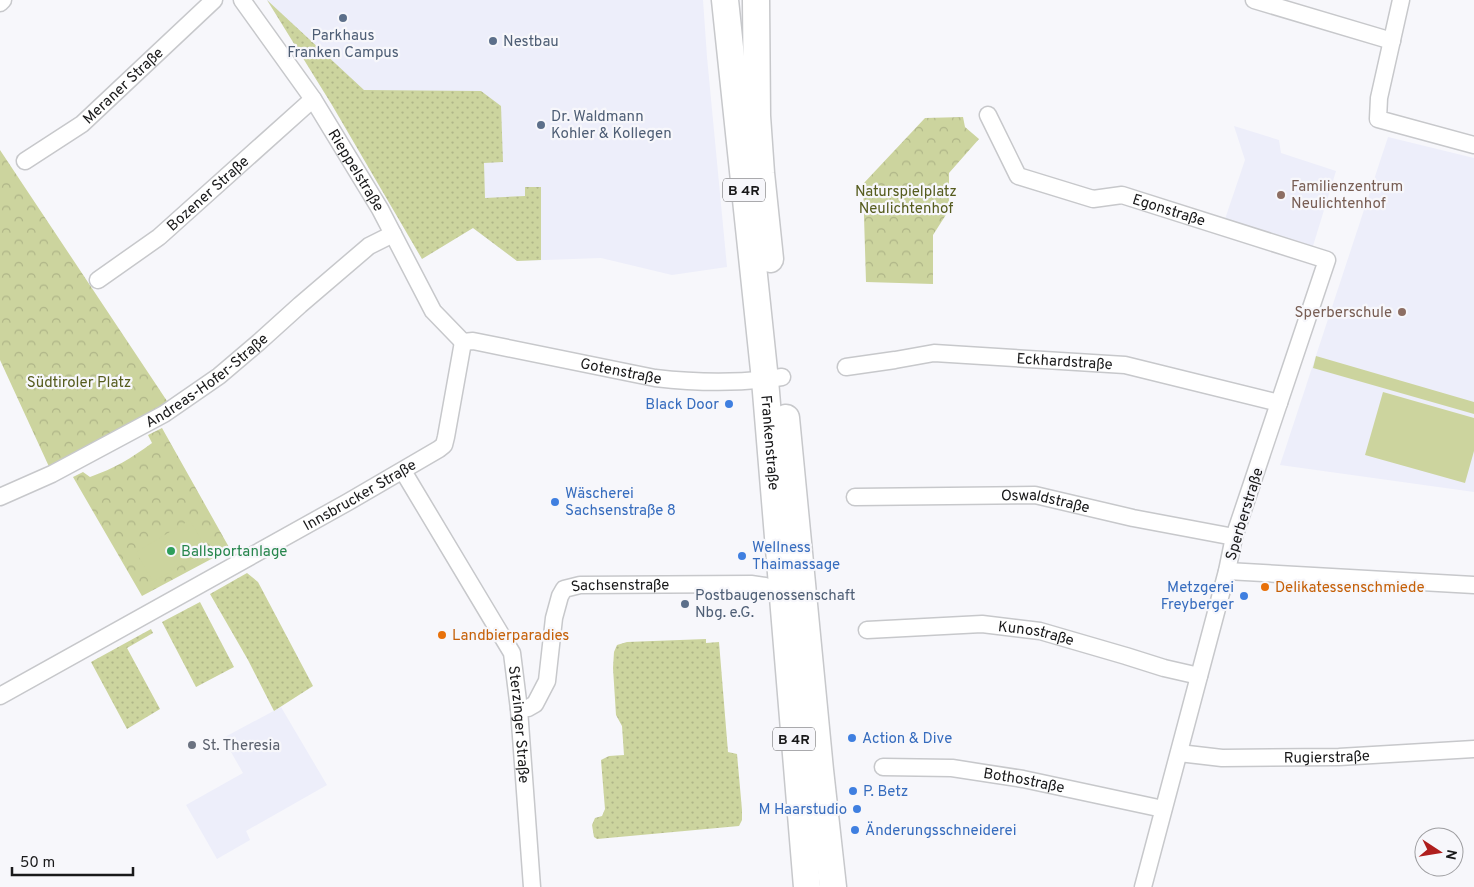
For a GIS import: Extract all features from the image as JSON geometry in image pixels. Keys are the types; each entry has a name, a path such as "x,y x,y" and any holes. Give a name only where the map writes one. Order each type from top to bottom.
{"main road":[{"name":"Frankenstraße","path":"725,0 820,770 829,886"},
{"name":"Frankenstraße","path":"756,0 756,75 759,144 773,379 782,592 807,887"}],"street":[{"path":"0,3 3,0"},
{"name":"Meraner Straße","path":"25,161 82,124 214,0"},
{"name":"Rieppelstraße","path":"242,0 313,99 380,209 433,312 463,342"},
{"path":"1254,0 1392,41"},
{"path":"1401,0 1379,98 1378,120 1474,145"},
{"name":"Bozener Straße","path":"98,280 159,237 313,99"},
{"name":"Egonstraße","path":"988,115 1018,176 1093,199 1122,194 1327,260"},
{"name":"Andreas-Hofer-Straße","path":"0,497 52,474 164,414 219,376 369,246 393,234"},
{"name":"Sperberstraße","path":"1142,887 1227,571 1234,537 1327,260"},
{"name":"Gotenstraße","path":"463,342 473,341 655,378 720,383 773,379"},
{"name":"Innsbrucker Straße","path":"0,696 403,471 444,445 463,342"},
{"name":"Eckhardstraße","path":"846,367 934,353 1125,365 1279,403"},
{"name":"Sterzinger Straße","path":"403,471 512,654 519,709 532,887"},
{"name":"Oswaldstraße","path":"855,497 1035,495 1133,518 1234,537"},
{"path":"1227,571 1474,585"},
{"name":"Sachsenstraße","path":"519,709 528,708 535,704 547,681 554,618 564,589 580,585 751,584 765,586 782,592"},
{"name":"Kunostraße","path":"867,630 982,624 1013,627 1040,631 1164,668 1199,676"},
{"name":"Rugierstraße","path":"1179,753 1222,758 1339,757 1474,749"},
{"name":"Bothostraße","path":"883,766 952,768 1023,779 1163,809"}],"shaded area":[{"path":"267,0 703,0 727,267 672,275 601,258 517,261 473,228 422,259 332,105"},
{"name":"Familienzentrum Neulichtenhof","path":"1234,126 1279,140 1281,153 1336,171 1313,246 1225,219 1245,160"},
{"name":"Sperberschule","path":"1388,137 1474,158 1474,492 1280,465"},
{"name":"St. Theresia","path":"281,707 327,785 246,831 250,840 217,859 186,805 243,773 223,738"}],"green space":[{"path":"267,0 364,90 481,91 501,106 503,162 484,163 485,198 525,196 525,187 541,187 541,260 517,261 473,228 422,259 332,105"},
{"name":"Naturspielplatz Neulichtenhof","path":"963,117 965,127 979,139 949,173 949,210 933,235 933,284 866,282 863,184 925,118"},
{"name":"Südtiroler Platz","path":"0,150 169,404 51,471 0,360"},
{"path":"1316,356 1474,402 1474,414 1313,368"},
{"path":"1383,392 1474,418 1474,451 1465,483 1365,455"},
{"path":"162,428 230,549 142,596 73,477 83,472 90,477 122,463 152,443 148,435"},
{"name":"Ballsportanlage","path":"190,520 207,550 153,582 136,552"},
{"path":"247,573 258,582 313,686 274,711 248,660 210,594"},
{"path":"200,602 234,667 196,687 162,622"},
{"path":"151,629 153,633 127,648 160,709 127,729 91,662"},
{"path":"706,639 706,643 719,642 728,752 737,754 742,810 742,820 739,826 597,839 594,837 592,825 595,818 602,816 605,809 601,760 609,756 624,755 622,726 616,715 613,668 614,652 617,645 627,642"}],"place":[{"name":"Parkhaus Franken Campus","path":"343,18"},
{"name":"Nestbau","path":"493,41"},
{"name":"Dr. Waldmann Kohler & Kollegen","path":"541,125"},
{"name":"Familienzentrum Neulichtenhof","path":"1281,195"},
{"name":"Sperberschule","path":"1402,312"},
{"name":"Black Door","path":"729,404"},
{"name":"Wäscherei Sachsenstraße 8","path":"555,502"},
{"name":"Ballsportanlage","path":"171,551"},
{"name":"Wellness Thaimassage","path":"742,556"},
{"name":"Delikatessenschmiede","path":"1265,587"},
{"name":"Metzgerei Freyberger","path":"1244,596"},
{"name":"Postbaugenossenschaft Nbg. e.G.","path":"685,604"},
{"name":"Landbierparadies","path":"442,635"},
{"name":"Action & Dive","path":"852,738"},
{"name":"St. Theresia","path":"192,745"},
{"name":"P. Betz","path":"853,791"},
{"name":"M Haarstudio","path":"857,809"},
{"name":"Änderungsschneiderei","path":"855,830"}]}
